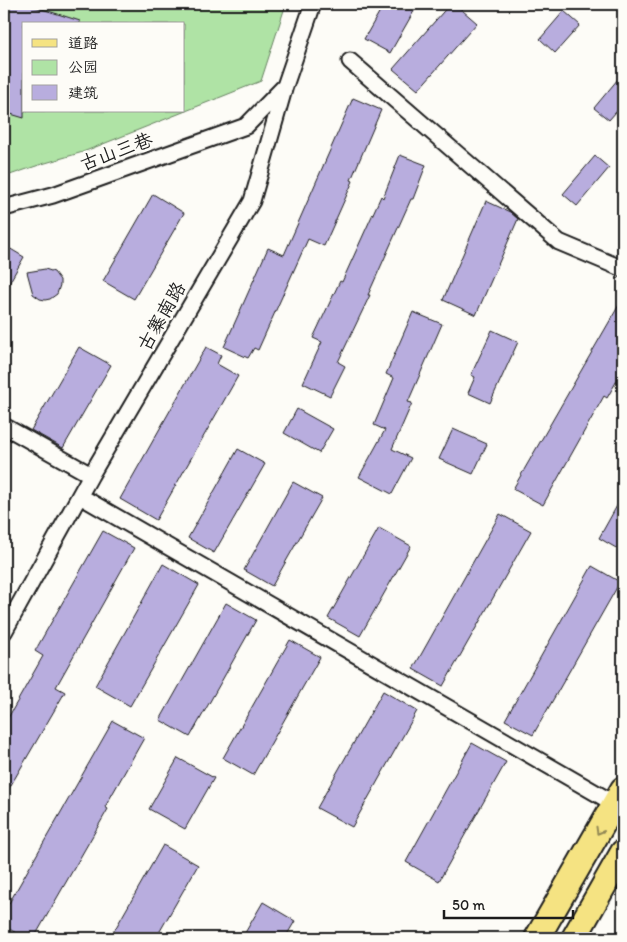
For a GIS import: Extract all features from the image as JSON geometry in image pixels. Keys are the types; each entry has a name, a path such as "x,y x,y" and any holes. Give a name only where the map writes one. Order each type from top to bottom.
{"main road":[{"path":"537,938 619,797"},
{"path":"574,938 623,852"}],"street":[{"name":"古寨南路","path":"4,632 92,475 252,201 285,86 313,4"},
{"path":"350,61 559,242 623,269"},
{"name":"古山三巷","path":"4,208 53,195 246,126 285,86"},
{"path":"4,426 92,475"},
{"path":"80,496 619,797"}],"green space":[{"path":"4,4 286,4 261,81 185,111 185,22 22,22 22,112 183,112 83,152 4,177"}],"building":[{"path":"4,4 26,4 80,21 22,22 22,112 24,112 24,118 4,112"},
{"path":"384,4 418,4 390,53 364,39"},
{"path":"450,4 455,4 477,23 418,90 393,69"},
{"path":"564,11 580,25 555,53 540,39"},
{"path":"623,73 623,104 609,120 594,108"},
{"path":"353,98 381,110 351,180 353,181 324,246 308,239 258,350 254,348 248,358 224,347 268,248 284,255"},
{"path":"400,155 426,165 413,199 411,199 368,295 370,295 338,362 345,366 330,396 303,383 322,342 313,338 340,281 342,282 381,196 383,198"},
{"path":"595,156 609,168 577,206 563,194"},
{"path":"153,194 184,213 134,299 103,281"},
{"path":"486,201 510,212 518,219 476,315 443,300"},
{"path":"4,245 24,257 4,292"},
{"path":"45,269 54,272 60,280 60,285 57,294 45,300 33,294 27,272"},
{"path":"623,298 623,370 607,398 604,396 543,505 513,489"},
{"path":"413,312 442,324 408,402 412,403 392,449 411,458 392,494 359,477 385,430 374,425 394,378 386,374"},
{"path":"492,330 518,342 490,403 468,393 475,377 471,375"},
{"path":"79,347 111,365 63,448 31,430"},
{"path":"206,347 221,355 217,364 238,376 156,520 120,499"},
{"path":"297,409 333,429 319,453 284,433"},
{"path":"453,429 487,444 473,474 439,459"},
{"path":"238,449 265,464 214,553 188,538"},
{"path":"293,482 322,498 272,586 244,570"},
{"path":"623,495 623,552 599,538"},
{"path":"500,514 531,531 443,686 413,669"},
{"path":"379,528 411,546 360,636 328,618"},
{"path":"103,531 134,548 56,687 65,692 4,797 4,725 43,656 35,651"},
{"path":"163,564 199,585 130,706 95,686"},
{"path":"592,566 620,582 533,735 505,720"},
{"path":"226,603 256,620 190,737 160,720"},
{"path":"290,640 320,657 253,775 223,758"},
{"path":"383,691 417,711 352,827 317,808"},
{"path":"113,721 144,738 105,807 108,809 34,938 25,938 4,926 4,912"},
{"path":"472,743 506,762 439,881 406,862"},
{"path":"178,758 214,778 185,829 149,809"},
{"path":"163,845 198,865 156,938 110,938"},
{"path":"263,902 295,921 285,938 242,938"}]}
